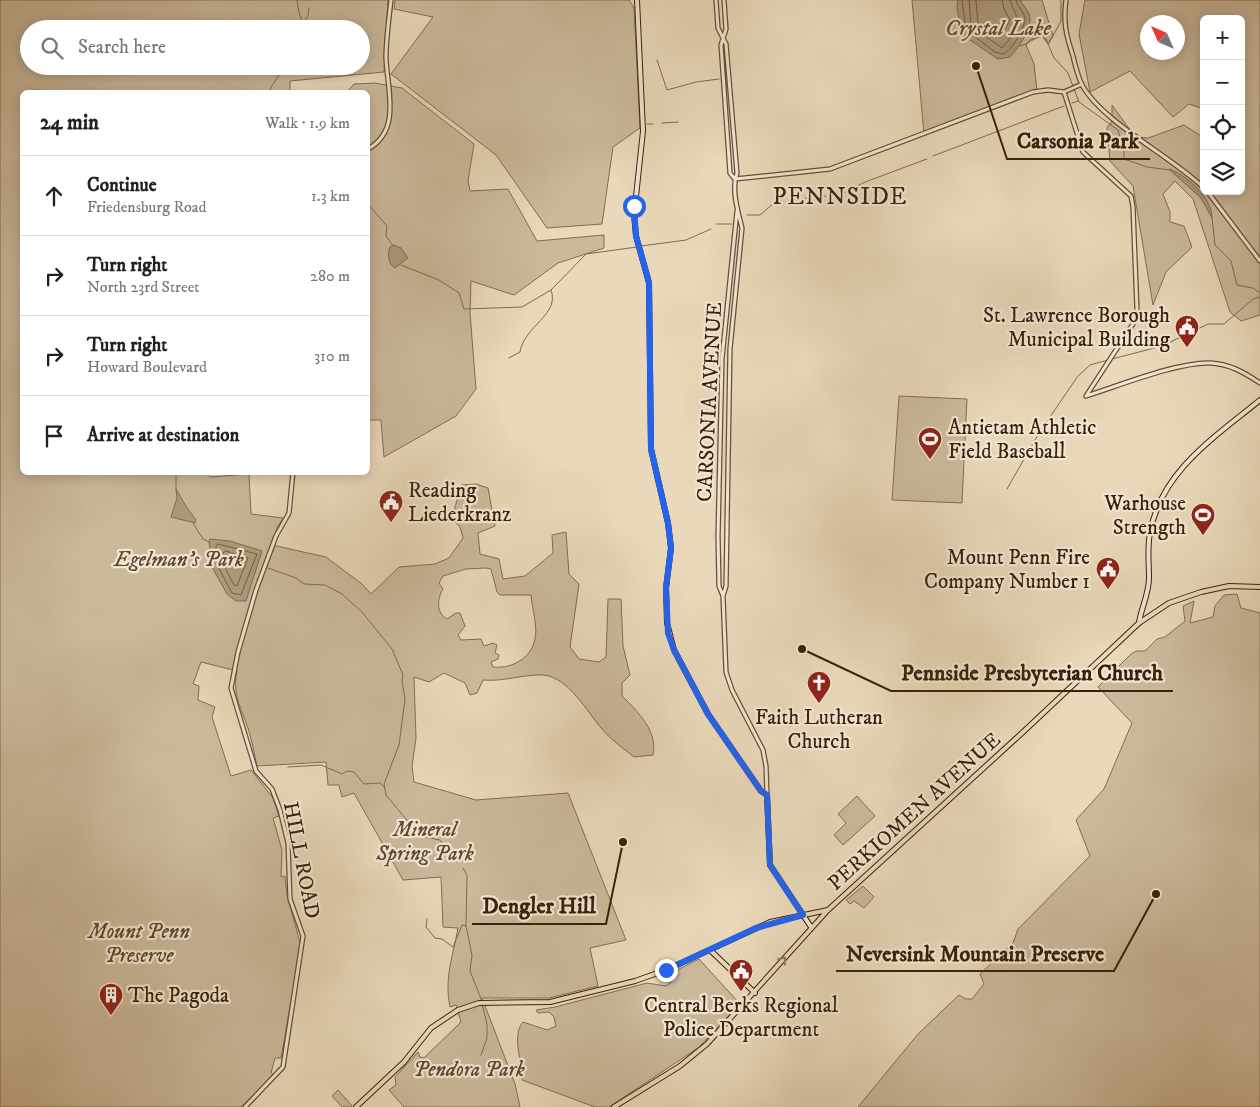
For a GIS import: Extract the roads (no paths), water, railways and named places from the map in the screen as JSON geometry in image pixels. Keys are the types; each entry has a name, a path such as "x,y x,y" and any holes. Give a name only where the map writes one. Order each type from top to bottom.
{"main road":[{"path":"637,0 643,131 634,215 636,236 649,282 651,449 668,523 671,548 666,588 666,623 674,650 708,714 756,784 767,795 770,865 811,927"},
{"path":"1139,623 1149,578 1147,555 1150,532 1162,496 1186,463 1260,400"},
{"name":"PERKIOMEN AVENUE","path":"614,1107 698,1052 755,993 811,927 828,910 1139,623 1169,603 1201,592 1229,586 1260,587"},
{"path":"356,1107 404,1062 425,1034 439,1021 465,1007 490,1003 550,1002 640,979 710,950 770,922 828,910"},
{"path":"710,950 755,993"}],"street":[{"path":"370,147 383,136 389,120 390,100 386,55 390,0"},
{"name":"CARSONIA AVENUE","path":"716,0 718,28 726,44 737,173 735,179 742,228 730,349 726,586 723,596 726,672 732,690 763,750 766,766 767,795"},
{"name":"CARSONIA AVENUE","path":"724,0 726,29 721,46 726,131 730,173 735,179"},
{"path":"1066,0 1064,28 1082,84 1104,111 1182,168 1200,184"},
{"path":"735,179 830,169 1033,92 1048,90 1064,92 1082,84"},
{"path":"1064,92 1082,152 1131,196 1133,207 1137,310 1133,324 1086,396 1199,363 1229,366 1260,383"},
{"path":"1210,195 1260,261"},
{"name":"CARSONIA AVENUE","path":"723,596 719,586 718,543 722,359 738,209"},
{"name":"HILL ROAD","path":"246,1107 283,1067 302,936 290,899 288,843 280,810 272,789 256,771 232,688 238,652 256,590 278,531 289,513 293,475"}],"water":[{"name":"Crystal Lake","path":"958,0 1020,0 1029,14 1029,25 1024,37 1010,57 998,59 961,34 957,7"},
{"path":"1169,169 1183,176 1197,188 1200,195 1203,195 1208,203 1212,218 1201,198"},
{"path":"393,245 401,248 408,258 395,268 388,256 390,247"},
{"path":"176,489 196,520 195,523 171,517 177,498"},
{"path":"210,539 230,541 262,551 246,601 236,601 227,594 212,567"}],"waterway":[{"path":"297,0 302,20"},
{"path":"1049,43 1061,21 1061,0"},
{"path":"305,20 309,8"},
{"path":"1019,46 1042,36 1046,39 1054,58 1068,73 1079,102 1118,130 1124,150 1124,159 1147,167 1170,170"},
{"path":"657,60 667,90 696,82 719,79"},
{"path":"271,90 279,75"},
{"path":"1072,103 1078,101"},
{"path":"933,156 1064,106"},
{"path":"662,123 678,122"},
{"path":"647,124 653,124"},
{"path":"833,196 838,196 865,182 927,159"},
{"path":"789,200 826,196"},
{"path":"747,215 760,215 775,202 781,200"},
{"path":"370,206 387,226 386,236 393,246"},
{"path":"1212,218 1215,245 1231,261 1237,285 1253,288 1260,293"},
{"path":"716,224 732,224"},
{"path":"641,246 686,240 711,229"},
{"path":"509,358 520,352 528,335 551,307 551,290 586,254 637,247"},
{"path":"401,265 439,280 459,293 464,309 522,307 551,290"},
{"path":"1112,359 1162,346 1208,324 1224,324 1253,299 1260,297"},
{"path":"1007,489 1039,433 1078,376 1090,365 1108,360"},
{"path":"176,475 176,489"},
{"path":"193,523 203,539 209,542"},
{"path":"268,568 296,578 304,584 325,585 342,594 362,612 392,649 403,675 405,699 399,745 384,784 386,795 420,836 440,840 452,859"},
{"path":"288,767 321,765 342,774 347,771 354,772 364,784 380,783 384,787"},
{"path":"463,868 467,875 466,926 472,955 470,971 480,996 487,1024 487,1038 481,1055"},
{"path":"427,919 426,927 435,938 442,939 453,947 462,925 466,926"}],"place":[{"name":"Carsonia Park","path":"976,66"},
{"name":"St. Lawrence Borough Municipal Building","path":"1187,348"},
{"name":"Antietam Athletic Field Baseball","path":"930,460"},
{"name":"Reading Liederkranz","path":"391,523"},
{"name":"Warhouse Strength","path":"1203,536"},
{"name":"Mount Penn Fire Company Number 1","path":"1108,590"},
{"name":"Pennside Presbyterian Church","path":"802,649"},
{"name":"Faith Lutheran Church","path":"819,704"},
{"name":"Dengler Hill","path":"623,842"},
{"name":"Neversink Mountain Preserve","path":"1156,894"},
{"name":"Central Berks Regional Police Department","path":"741,992"},
{"name":"The Pagoda","path":"111,1016"}],"district":[{"name":"PENNSIDE","path":"840,196"}],"park label":[{"name":"Egelman's Park","path":"179,559"},
{"name":"Mineral Spring Park","path":"425,841"},
{"name":"Mount Penn Preserve","path":"139,943"},
{"name":"Pendora Park","path":"469,1069"}]}
